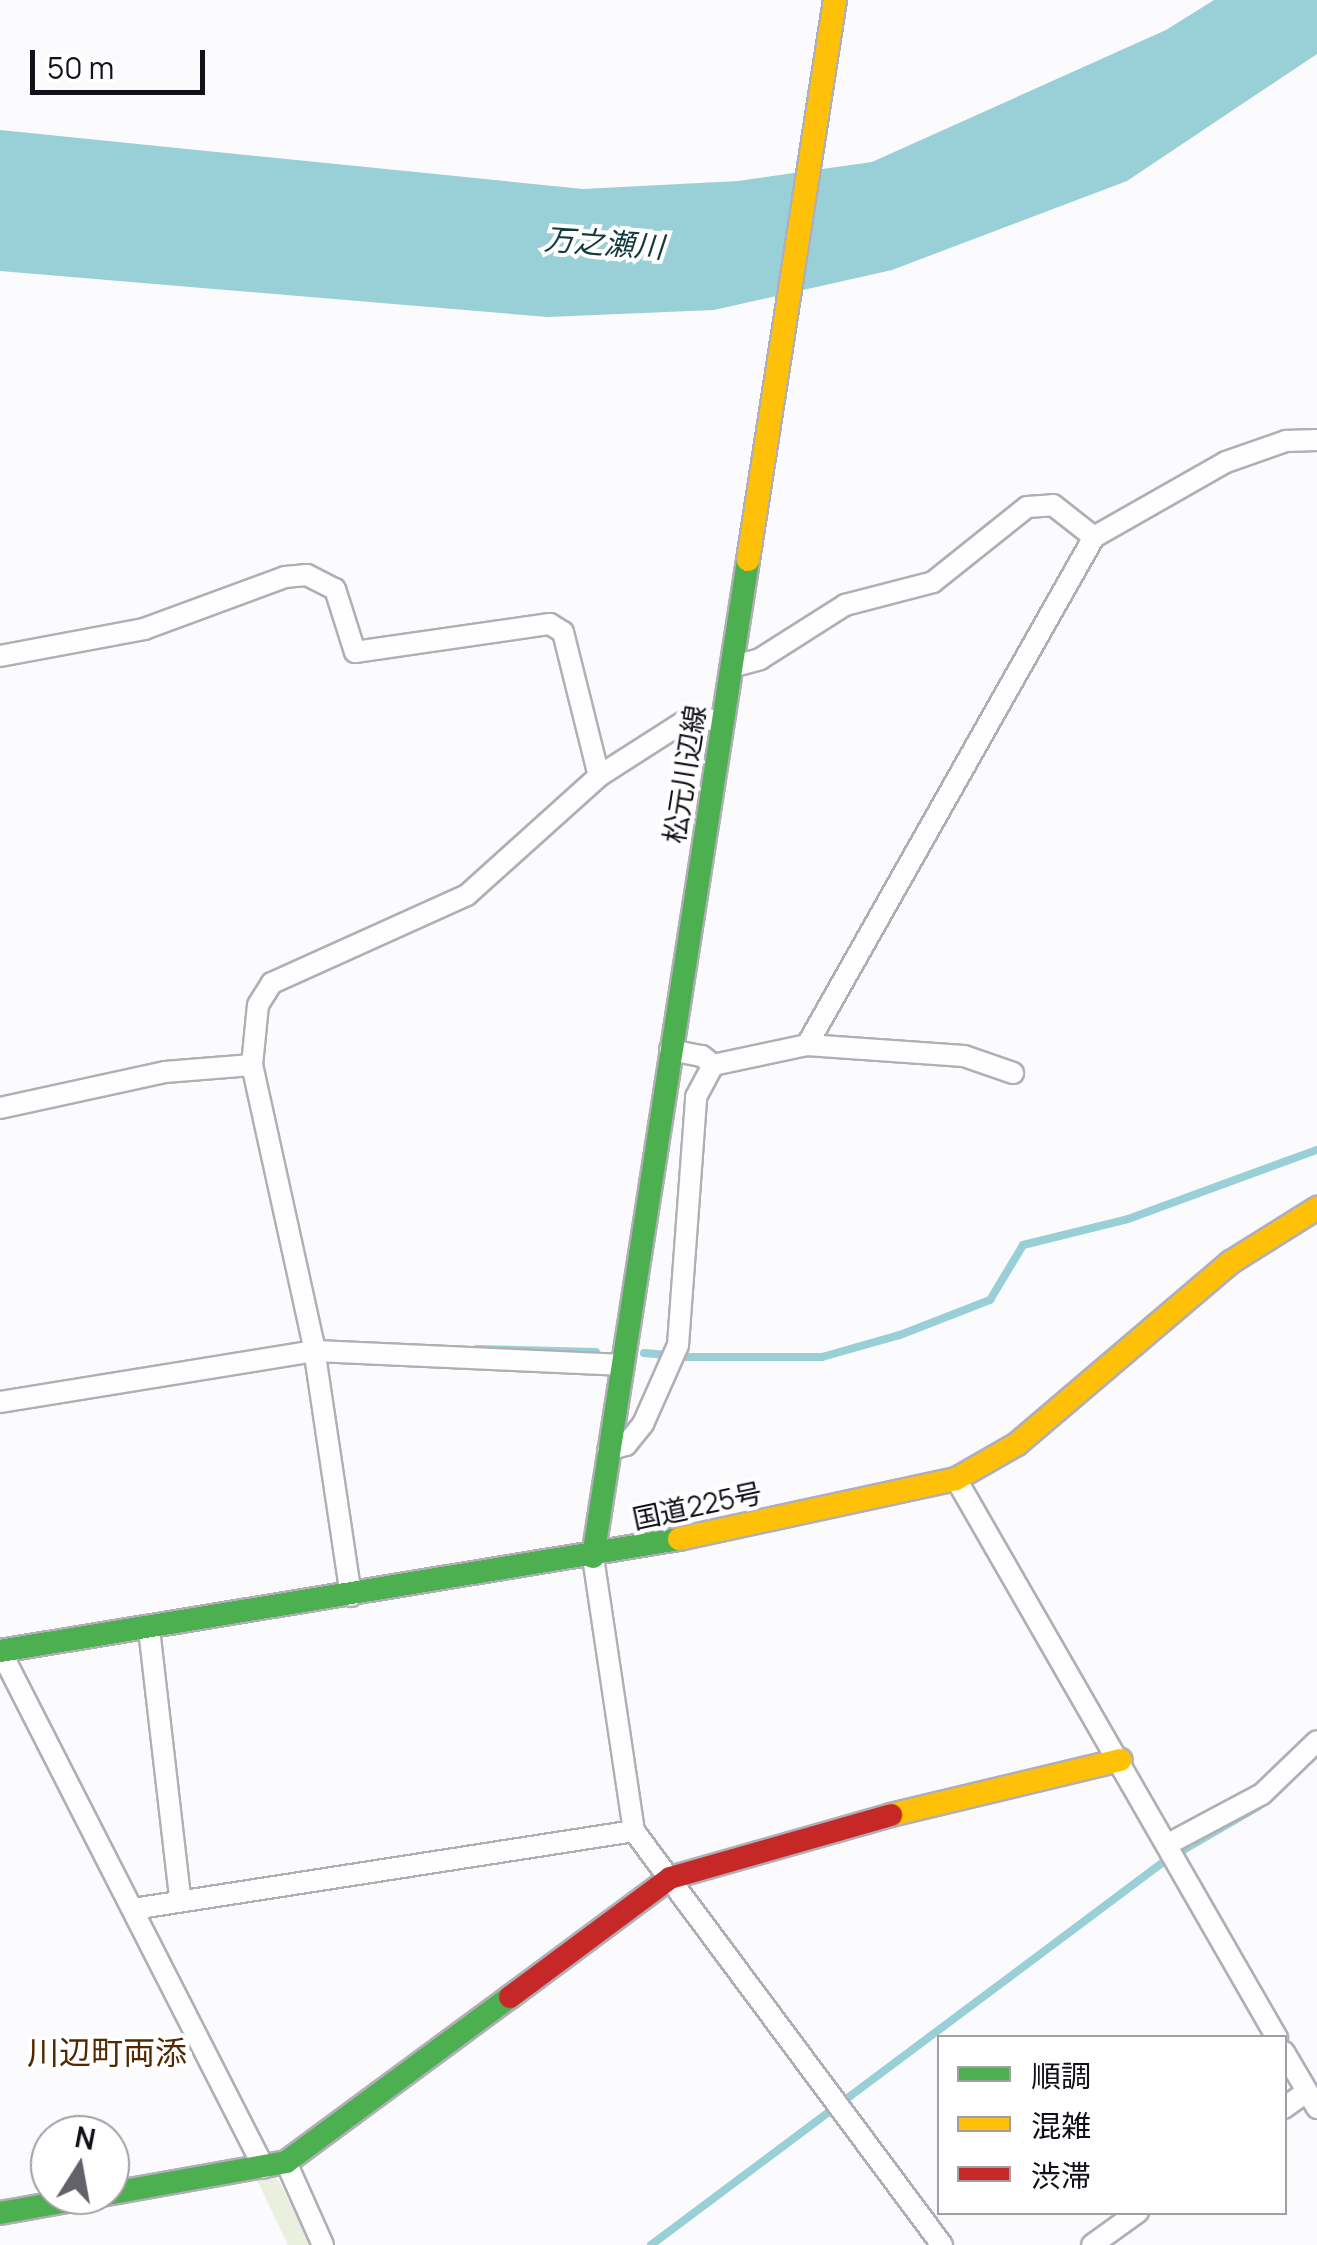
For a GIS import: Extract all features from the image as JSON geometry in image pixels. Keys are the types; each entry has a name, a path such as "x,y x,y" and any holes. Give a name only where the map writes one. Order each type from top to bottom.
{"main road":[{"name":"松元川辺線","path":"592,1557 835,0"},
{"name":"国道225号","path":"0,1651 592,1557 956,1479 1017,1444 1231,1262 1317,1208"},
{"path":"0,2213 275,2165 670,1878 968,1793 1120,1760"}],"street":[{"path":"807,1045 1094,537 1226,462 1286,441 1317,440"},
{"path":"732,667 760,659 846,605 933,582 1026,507 1053,506 1094,537"},
{"path":"0,656 144,630 285,577 307,575 335,589 355,652 550,624 563,632 599,776"},
{"path":"352,1596 314,1347 252,1064 258,1006 272,984 466,895 599,776 688,719 722,720"},
{"path":"608,1450 626,1445 642,1424 678,1346 696,1097 714,1065 807,1045 964,1056 1013,1072"},
{"path":"670,1050 702,1056 714,1065"},
{"path":"0,1108 165,1072 252,1064"},
{"path":"0,1402 314,1347 620,1365"},
{"path":"956,1479 1174,1852 1274,2035"},
{"path":"592,1557 634,1830 942,2245"},
{"path":"149,1628 180,1898"},
{"path":"0,1651 133,1909 275,2165 324,2245"},
{"path":"1174,1852 1262,1794 1317,1741"},
{"path":"133,1909 180,1898 634,1830"},
{"path":"1287,2057 1312,2100 1287,2107"},
{"path":"1092,2245 1134,2215"}],"green space":[{"path":"274,2176 311,2245 288,2245 257,2180"}],"water":[{"name":"万之瀬川","path":"1214,0 1317,0 1317,54 1127,181 892,270 714,310 548,317 0,271 0,130 583,189 738,181 872,162 1166,30"}],"waterway":[{"path":"685,1357 822,1357 900,1335 990,1300 1023,1245 1128,1219 1317,1150"},
{"path":"476,1349 596,1352"},
{"path":"644,1353 668,1355"},
{"path":"651,2245 1166,1860 1259,1806"}],"traffic: fast":[{"path":"593,1557 748,560"},
{"path":"0,1651 679,1539"},
{"path":"0,2213 286,2162 510,1997"}],"traffic: slow":[{"path":"748,560 835,0"},
{"path":"679,1539 956,1479 1017,1444 1231,1262 1317,1208"},
{"path":"891,1815 1120,1760"}],"traffic: jam":[{"path":"510,1997 670,1878 891,1815"}],"district":[{"name":"川辺町両添","path":"107,2052"}]}
